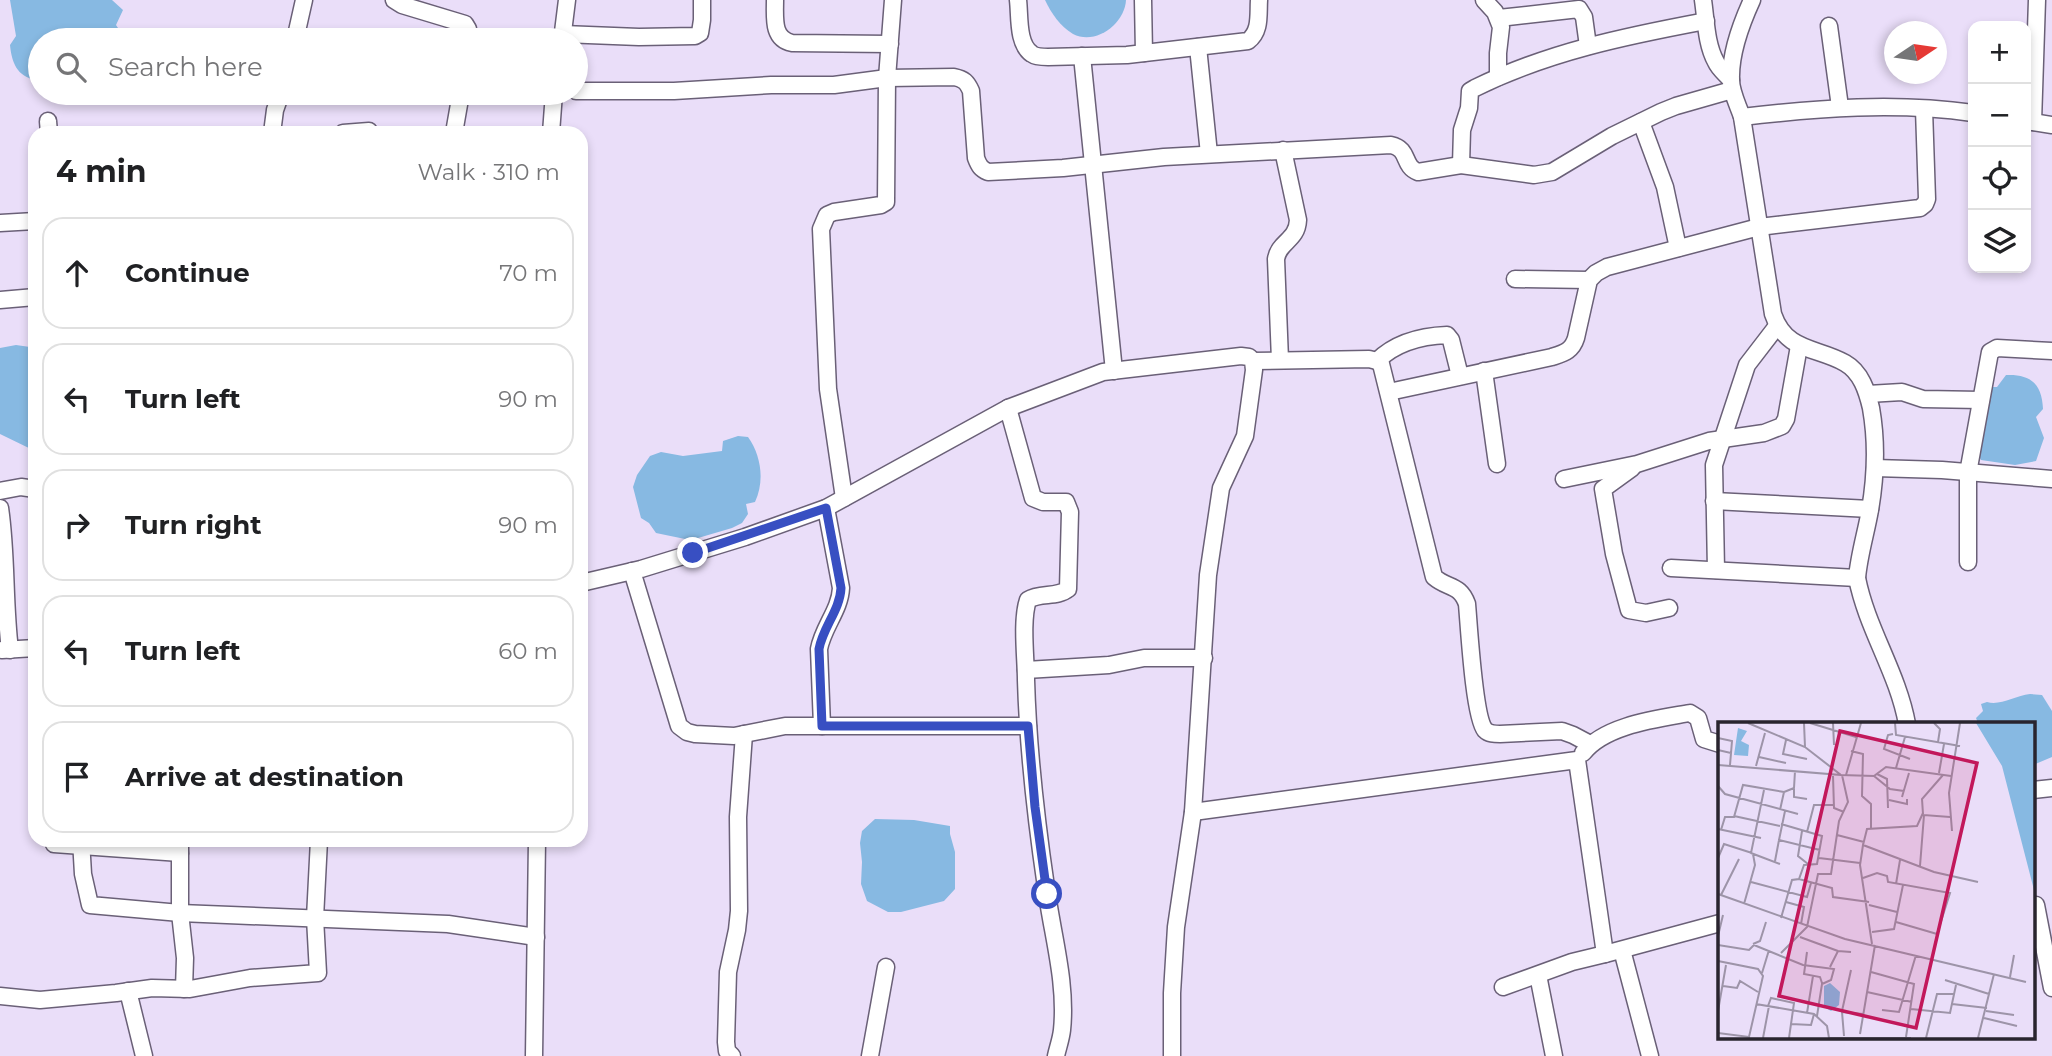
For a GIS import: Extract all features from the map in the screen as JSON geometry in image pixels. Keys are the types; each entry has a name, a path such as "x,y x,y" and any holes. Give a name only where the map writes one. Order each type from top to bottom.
{"street":[{"path":"298,28 304,0"},
{"path":"394,0 402,5 460,22 467,28"},
{"path":"564,28 568,0"},
{"path":"588,37 695,36 702,28 702,0"},
{"path":"775,0 778,35 783,41 890,44"},
{"path":"844,498 828,389 821,229 827,215 834,212 886,202 887,78 893,0"},
{"path":"1018,0 1021,35 1030,52 1036,56 1048,57 1144,53 1248,41 1255,36 1258,27 1258,0"},
{"path":"1143,0 1144,53"},
{"path":"1484,0 1499,18 1501,27 1498,77"},
{"path":"1703,0 1709,42 1716,64 1732,85 1742,117 1777,326 1799,346 1847,363 1861,377 1868,394 1875,432 1875,468 1857,578 1861,596 1901,696 1907,722"},
{"path":"1732,85 1734,51 1743,19 1752,0"},
{"path":"2031,92 2037,0"},
{"path":"1499,18 1579,9 1584,17 1588,46"},
{"path":"1461,165 1462,130 1469,108 1470,91 1549,57 1706,21"},
{"path":"1829,26 1840,107"},
{"path":"1198,47 1209,154"},
{"path":"1082,56 1114,371"},
{"path":"588,91 674,91 771,85 834,85 887,78 962,78 971,91 976,158 982,170 988,172 1209,154 1391,145 1404,151 1413,170 1418,172 1461,165 1543,174 1562,167 1587,150 1641,122 1732,85"},
{"path":"273,126 277,105"},
{"path":"455,126 459,105"},
{"path":"552,126 553,105"},
{"path":"1742,117 1840,107 1968,113"},
{"path":"1389,392 1567,352 1574,346 1589,281 1596,273 1608,267 1759,227 1920,208 1927,199 1924,109"},
{"path":"1641,122 1665,187 1678,248"},
{"path":"2031,122 2052,125"},
{"path":"1280,360 1276,259 1281,248 1294,235 1298,220 1283,150"},
{"path":"0,223 28,221"},
{"path":"1515,279 1589,281"},
{"path":"0,300 28,298"},
{"path":"1716,570 1714,464 1747,365 1777,326"},
{"path":"1253,361 1377,361 1399,344 1447,335 1451,340 1460,376"},
{"path":"1564,479 1637,464 1695,445 1763,433 1782,426 1786,419 1799,346"},
{"path":"1968,562 1968,473 1988,360 1993,349 2052,351"},
{"path":"588,581 745,537 826,508 1008,408 1103,372 1249,357 1253,361 1254,370 1245,436 1221,488 1208,575 1193,812 1176,927 1172,1056"},
{"path":"1377,361 1381,365 1389,392 1434,577 1464,594 1467,604 1476,694 1483,726 1491,734 1562,732 1590,744"},
{"path":"1484,371 1497,464"},
{"path":"1868,394 1902,392 1923,399 1981,400"},
{"path":"1008,408 1033,498 1043,502 1066,502 1070,512 1068,589 1062,594 1038,596 1028,600 1026,617 1028,726 1035,807 1063,1006 1062,1031 1056,1056"},
{"path":"1637,464 1602,489 1614,554 1629,610 1646,613 1669,608"},
{"path":"1875,468 1928,469 2052,479"},
{"path":"0,491 21,486 28,488"},
{"path":"1714,501 1870,509"},
{"path":"0,508 4,538 5,650 28,648"},
{"path":"822,726 820,641 839,601 841,588 826,508"},
{"path":"1671,568 1857,578"},
{"path":"632,571 679,726 687,732 744,734 778,727 822,726 1028,726"},
{"path":"1026,670 1108,665 1153,657 1204,658"},
{"path":"1193,812 1577,760 1590,744 1615,731 1690,713 1698,718 1704,739 1718,743"},
{"path":"732,1056 727,1051 726,1042 728,972 739,911 738,817 744,734"},
{"path":"1577,760 1605,954"},
{"path":"81,847 83,874 90,905 180,913 447,924 536,937"},
{"path":"180,847 184,989"},
{"path":"0,996 40,1000 152,988 184,989 250,978 318,974 315,918 319,847"},
{"path":"534,1056 537,847"},
{"path":"2040,905 2052,988"},
{"path":"1503,987 1572,962 1718,924"},
{"path":"1622,950 1650,1056"},
{"path":"870,1056 886,967"},
{"path":"1538,975 1554,1056"},
{"path":"128,991 144,1056"}],"water":[{"path":"10,0 112,0 123,10 116,25 118,28 28,28 28,77 18,70 13,59 10,45 16,36"},
{"path":"1045,0 1126,0 1121,17 1108,30 1100,35 1082,37 1068,31 1056,19"},
{"path":"16,345 28,347 28,448 0,434 0,348"},
{"path":"2006,375 2022,376 2034,382 2040,393 2043,409 2036,417 2044,438 2036,461 2015,465 1981,460 1976,450 1991,387 1997,387"},
{"path":"738,436 748,437 752,444 759,460 761,477 755,502 746,504 748,514 742,523 698,538 685,539 656,533 649,523 641,518 633,487 637,475 650,456 661,452 683,456 722,451 723,441"},
{"path":"2030,694 2042,695 2052,711 2052,757 2035,764 2035,722 1978,722 1976,718 1983,711 1981,704 2002,702"},
{"path":"875,819 914,820 950,826 955,852 955,889 944,901 901,912 888,912 867,901 861,884 860,843 862,831"}],"route":[{"path":"693,553 826,508 841,581 841,594 820,641 822,726 1028,726 1035,807 1047,894"}]}
